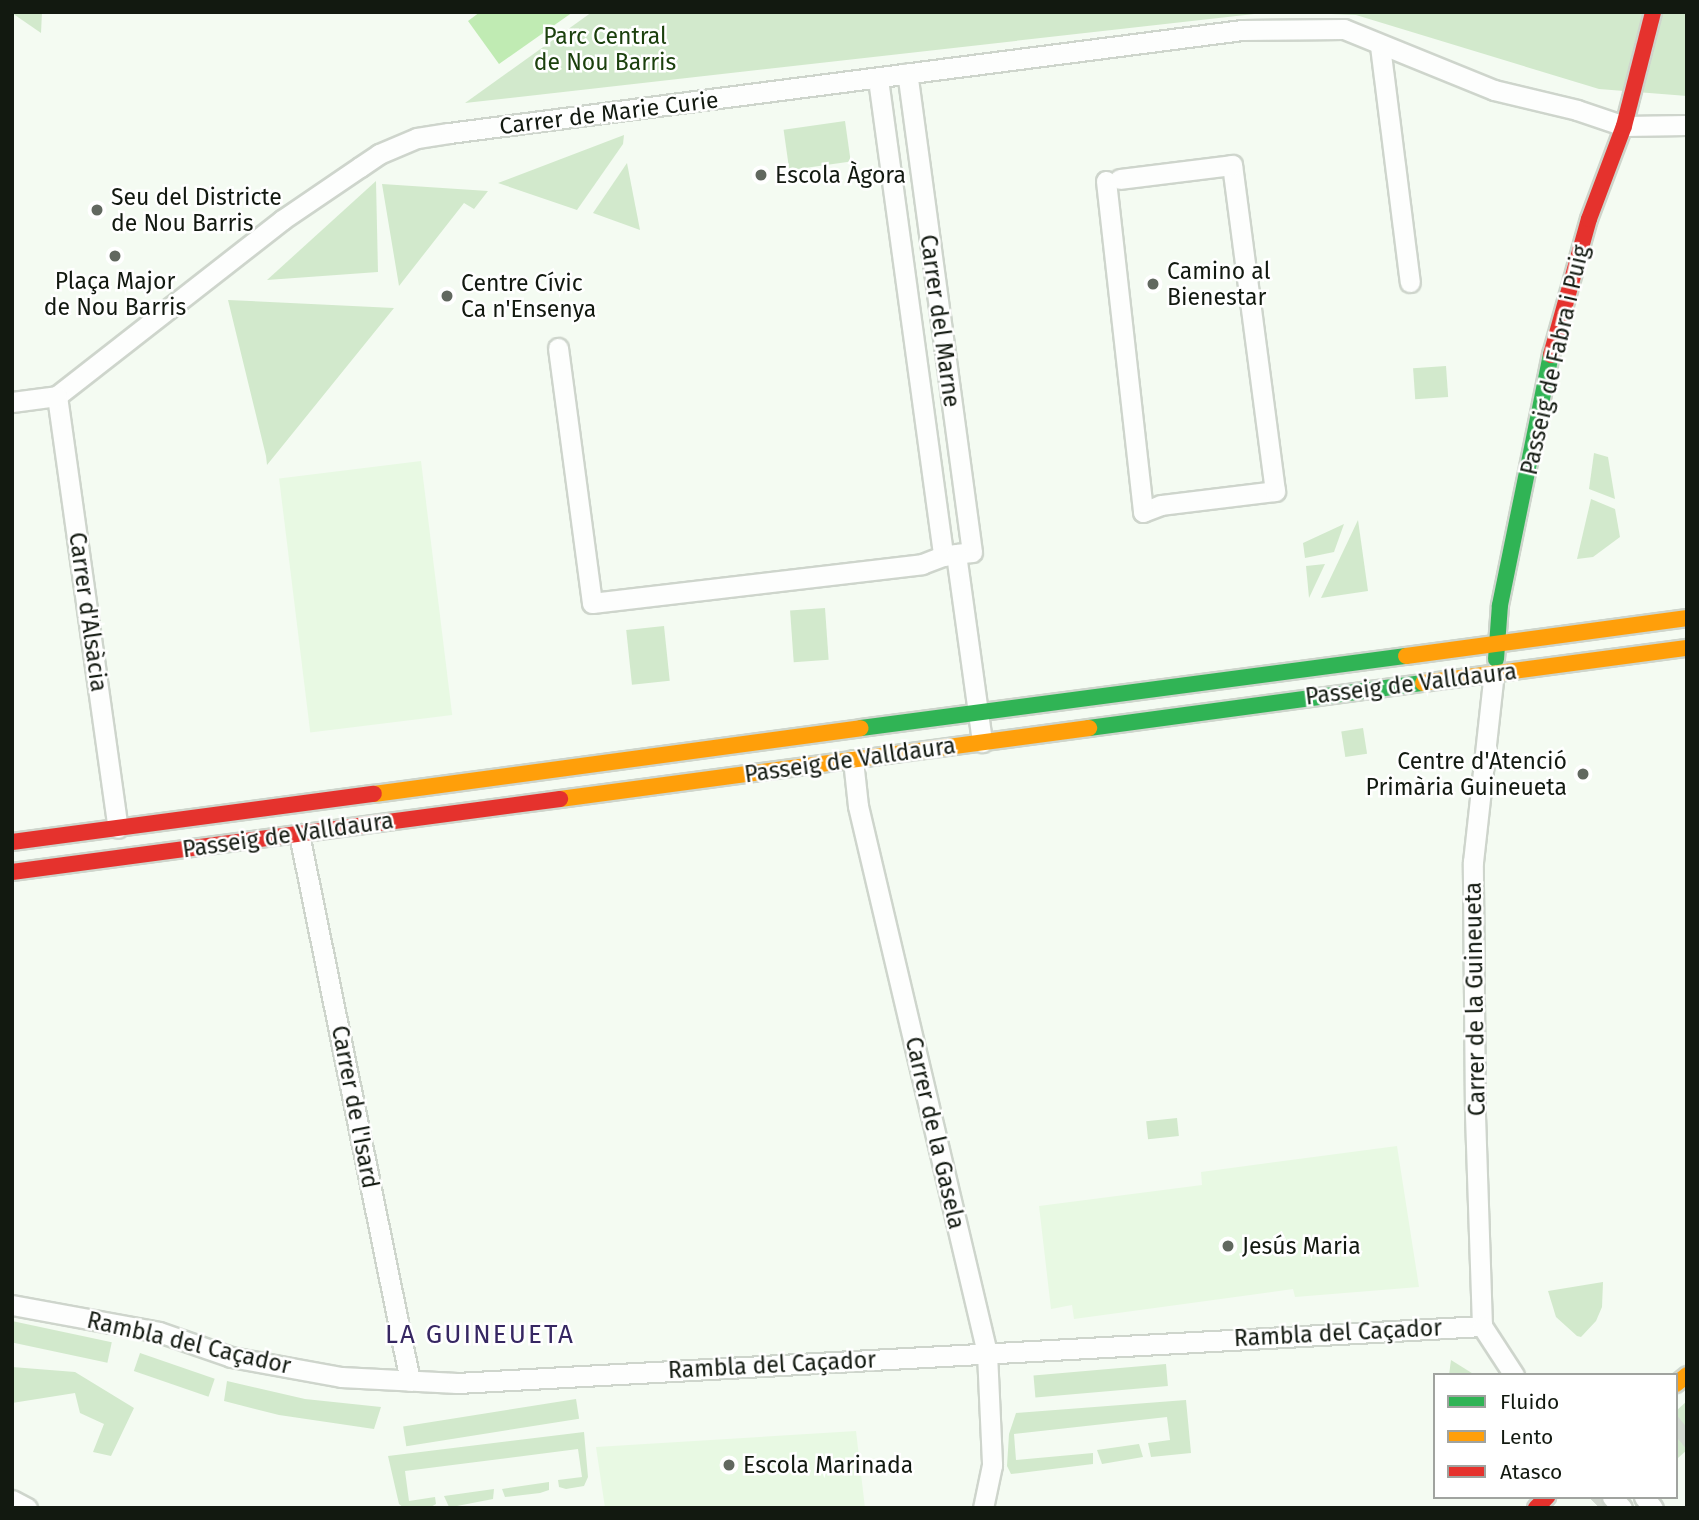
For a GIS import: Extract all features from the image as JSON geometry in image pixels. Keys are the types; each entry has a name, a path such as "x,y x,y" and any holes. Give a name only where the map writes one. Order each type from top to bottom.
{"main road":[{"name":"Passeig de Fabra i Puig","path":"1494,673 1500,605 1552,349 1589,219 1624,125 1653,12"},
{"name":"Passeig de Valldaura","path":"12,842 1687,618"},
{"name":"Passeig de Valldaura","path":"12,872 1687,648"},
{"path":"118,828 122,858"}],"street":[{"name":"Carrer de Marie Curie","path":"57,396 282,220 379,154 418,138 1242,30 1344,29 1380,46 1494,90 1577,110 1624,125 1687,125"},
{"path":"1380,46 1410,282"},
{"name":"Carrer del Marne","path":"907,73 972,552 949,555"},
{"name":"Carrer del Marne","path":"878,79 949,555 979,712 982,742"},
{"path":"1232,165 1275,491 1161,505 1143,512 1113,180 1232,165"},
{"path":"558,348 592,603 922,564 949,555"},
{"path":"12,402 57,396"},
{"name":"Carrer d'Alsàcia","path":"57,396 118,828"},
{"name":"Carrer de la Guineueta","path":"1482,1326 1475,1114 1473,862 1494,673"},
{"name":"Carrer de la Gasela","path":"853,760 858,806 987,1353 992,1465 983,1508"},
{"name":"Carrer de l'Isard","path":"299,834 410,1381"},
{"name":"Rambla del Caçador","path":"12,1306 159,1332 231,1357 341,1377 457,1382 1482,1326"},
{"path":"1482,1326 1513,1373"},
{"path":"12,1500 27,1508"}],"shaded area":[{"path":"480,12 573,12 499,64 468,21"},
{"path":"421,461 452,715 310,733 279,478"},
{"name":"Jesús Maria","path":"1397,1146 1419,1287 1295,1297 1293,1289 1074,1319 1072,1305 1051,1309 1039,1206 1202,1185 1201,1172"},
{"name":"Escola Marinada","path":"856,1431 865,1508 605,1508 596,1447"}],"green space":[{"path":"12,12 42,12 41,33 12,13"},
{"name":"Parc Central de Nou Barris","path":"592,12 1272,12 465,103"},
{"path":"1281,12 1687,12 1687,96 1599,89 1356,15"},
{"path":"845,121 851,162 789,170 784,130"},
{"path":"624,135 623,144 577,210 498,183"},
{"path":"627,163 640,230 593,213"},
{"path":"376,181 378,272 267,280"},
{"path":"382,184 488,191 474,209 464,203 399,286"},
{"path":"228,300 394,308 267,465 266,456"},
{"path":"1446,366 1448,397 1415,399 1413,368"},
{"path":"1594,453 1608,457 1615,499 1589,489"},
{"path":"1591,499 1615,509 1620,537 1593,557 1577,559"},
{"path":"1358,520 1368,591 1321,598"},
{"path":"1344,524 1334,552 1305,558 1303,543"},
{"path":"1325,564 1309,598 1306,566"},
{"path":"825,608 829,660 794,662 790,610"},
{"path":"664,626 670,681 632,685 626,630"},
{"path":"1363,728 1367,754 1345,757 1341,731"},
{"path":"1177,1118 1179,1136 1148,1139 1146,1121"},
{"path":"1603,1282 1602,1307 1596,1321 1581,1337 1577,1336 1556,1317 1548,1291"},
{"path":"12,1321 112,1342 107,1363 12,1342"},
{"path":"140,1353 215,1379 209,1397 134,1371"},
{"path":"1451,1360 1472,1373 1449,1373"},
{"path":"1166,1364 1168,1386 1035,1398 1034,1376"},
{"path":"12,1367 75,1372 134,1408 111,1456 93,1452 104,1424 80,1413 75,1393 12,1403"},
{"path":"227,1381 305,1399 381,1407 374,1429 279,1415 224,1401"},
{"path":"576,1399 579,1419 406,1446 403,1426"},
{"path":"1186,1400 1191,1453 1151,1457 1148,1443 1170,1440 1167,1417 1014,1434 1016,1460 1093,1453 1093,1464 1011,1474 1007,1466 1009,1434 1016,1413"},
{"path":"1687,1401 1687,1450 1678,1458 1678,1409"},
{"path":"584,1432 588,1477 584,1486 566,1489 559,1487 558,1480 582,1477 578,1449 405,1471 409,1501 435,1497 436,1504 429,1508 404,1508 399,1504 388,1456"},
{"path":"1139,1444 1143,1457 1102,1464 1097,1450"},
{"path":"549,1482 549,1490 540,1493 505,1497 502,1489"},
{"path":"494,1489 493,1499 457,1506 449,1507 444,1496"}],"tunnel":[{"path":"1678,1434 1687,1427"},
{"path":"1600,1508 1609,1499"}],"traffic: fast":[{"path":"1496,659 1500,605 1551,355"},
{"path":"861,728 1406,656"},
{"path":"1089,728 1423,683"}],"traffic: slow":[{"path":"1406,656 1687,618"},
{"path":"1423,683 1687,648"},
{"path":"374,794 861,728"},
{"path":"560,799 1089,728"},
{"path":"1678,1382 1687,1375"}],"traffic: jam":[{"path":"1551,355 1589,219 1624,126 1653,12"},
{"path":"12,842 374,794"},
{"path":"12,872 560,799"},
{"path":"1536,1508 1545,1499"}],"place":[{"name":"Escola Àgora","path":"761,175"},
{"name":"Seu del Districte de Nou Barris","path":"97,210"},
{"name":"Plaça Major de Nou Barris","path":"115,256"},
{"name":"Camino al Bienestar","path":"1153,284"},
{"name":"Centre Cívic Ca n'Ensenya","path":"447,296"},
{"name":"Centre d'Atenció Primària Guineueta","path":"1583,774"},
{"name":"Jesús Maria","path":"1228,1246"},
{"name":"Escola Marinada","path":"729,1465"}],"district":[{"name":"LA GUINEUETA","path":"480,1335"}]}
